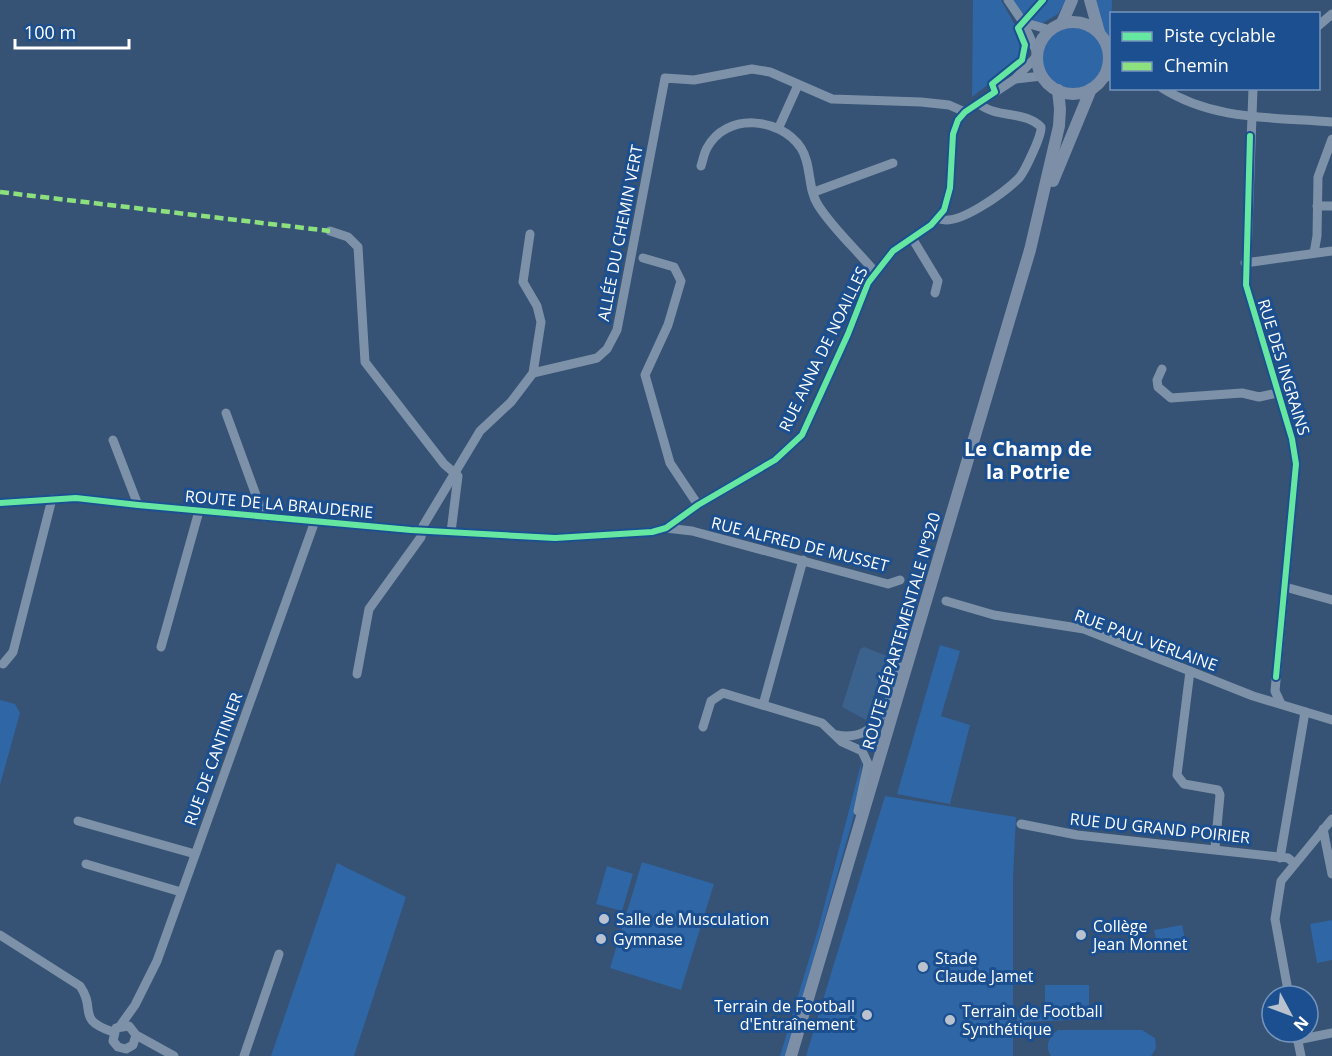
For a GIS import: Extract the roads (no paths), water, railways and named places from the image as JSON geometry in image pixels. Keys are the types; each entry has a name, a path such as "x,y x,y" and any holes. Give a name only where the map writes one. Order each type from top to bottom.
{"main road":[{"path":"1062,23 1072,0"},
{"path":"1090,0 1100,32 1110,49 1108,76 1091,89 1075,94 1058,90 1042,76 1037,54 1042,40 1050,30 1062,23 1082,22 1100,32"},
{"path":"1030,250 1044,215 1056,169 1091,89"},
{"path":"1030,250 1059,126 1058,90"},
{"name":"ROUTE DÉPARTEMENTALE N°920","path":"791,1056 1030,250"}],"street":[{"path":"938,218 950,188 953,134 958,120 965,112 1015,79 1037,54 1023,22 1008,0"},
{"path":"1320,24 1332,14"},
{"path":"1023,22 1050,30"},
{"name":"ALLÉE DU CHEMIN VERT","path":"533,373 597,358 607,349 617,330 665,78 688,81 734,71 764,70 798,85"},
{"path":"1015,79 1042,76"},
{"path":"779,127 798,85 832,99 921,102 950,105 965,112"},
{"path":"1165,90 1181,101 1215,112 1252,117 1332,122"},
{"name":"RUE DES INGRAINS","path":"1253,90 1245,263 1251,310 1292,439 1296,464 1275,691 1281,704"},
{"name":"RUE ANNA DE NOAILLES","path":"666,528 698,505 775,460 802,435 875,272 893,251 938,218 944,221 954,219 998,195 1022,174 1040,135 1041,127 1034,121 996,112 978,103"},
{"path":"701,166 707,147 730,128 755,123 779,127 801,149 807,160 814,192 821,209 875,272"},
{"path":"1314,253 1320,169 1332,139"},
{"path":"814,192 893,163"},
{"path":"1317,206 1332,206"},
{"path":"330,231 348,237 358,247 365,362 444,464 459,479 452,510 451,532"},
{"path":"357,674 369,609 421,537 435,506 480,431 511,402 533,373 542,322 537,306 524,285 531,234"},
{"path":"912,238 938,281 936,293"},
{"path":"1245,263 1332,251"},
{"path":"644,258 674,267 681,281 668,325 645,375 670,463 698,505"},
{"path":"1162,369 1157,380 1158,387 1171,398 1242,393 1259,397 1277,393"},
{"path":"226,413 264,517"},
{"path":"113,440 138,505"},
{"path":"3,664 13,652 52,499"},
{"name":"ROUTE DE LA BRAUDERIE","path":"0,503 52,499 103,499 138,505 264,517 555,538"},
{"path":"435,506 442,502 452,510"},
{"path":"161,647 199,511"},
{"name":"RUE ALFRED DE MUSSET","path":"687,513 692,531"},
{"name":"RUE DE CANTINIER","path":"117,1029 135,1005 157,961 315,521"},
{"name":"RUE ALFRED DE MUSSET","path":"555,538 652,532 666,528 692,531 888,584 900,580"},
{"path":"763,705 803,560"},
{"path":"1285,587 1332,600"},
{"name":"RUE PAUL VERLAINE","path":"946,601 994,615 1075,627 1253,696 1332,720"},
{"path":"837,735 859,735 873,728 879,721 923,617"},
{"path":"1190,671 1177,775 1184,784 1218,790 1220,795 1215,848"},
{"path":"703,727 711,701 718,694 728,694 822,723 842,742 862,752 868,764 843,884"},
{"path":"1280,858 1305,712"},
{"path":"1286,984 1275,919 1281,881 1294,862 1332,819"},
{"path":"78,821 195,854"},
{"name":"RUE DU GRAND POIRIER","path":"1021,824 1077,835 1215,848 1294,862"},
{"path":"1323,829 1332,874"},
{"path":"86,864 182,892"},
{"path":"0,935 80,986 94,1024 134,1031 154,1046 174,1056"},
{"path":"244,1056 279,954"},
{"name":"RUE DE CANTINIER","path":"134,1045 135,1005"},
{"path":"117,1029 113,1041 115,1052 134,1045 154,1046"}],"place":[{"name":"Salle de Musculation","path":"604,919"},
{"name":"Collège Jean Monnet","path":"1081,935"},
{"name":"Gymnase","path":"601,939"},
{"name":"Stade Claude Jamet","path":"923,967"},
{"name":"Terrain de Football d'Entraînement","path":"867,1015"},
{"name":"Terrain de Football Synthétique","path":"950,1020"}],"district":[{"name":"Le Champ de la Potrie","path":"1028,460"}]}
